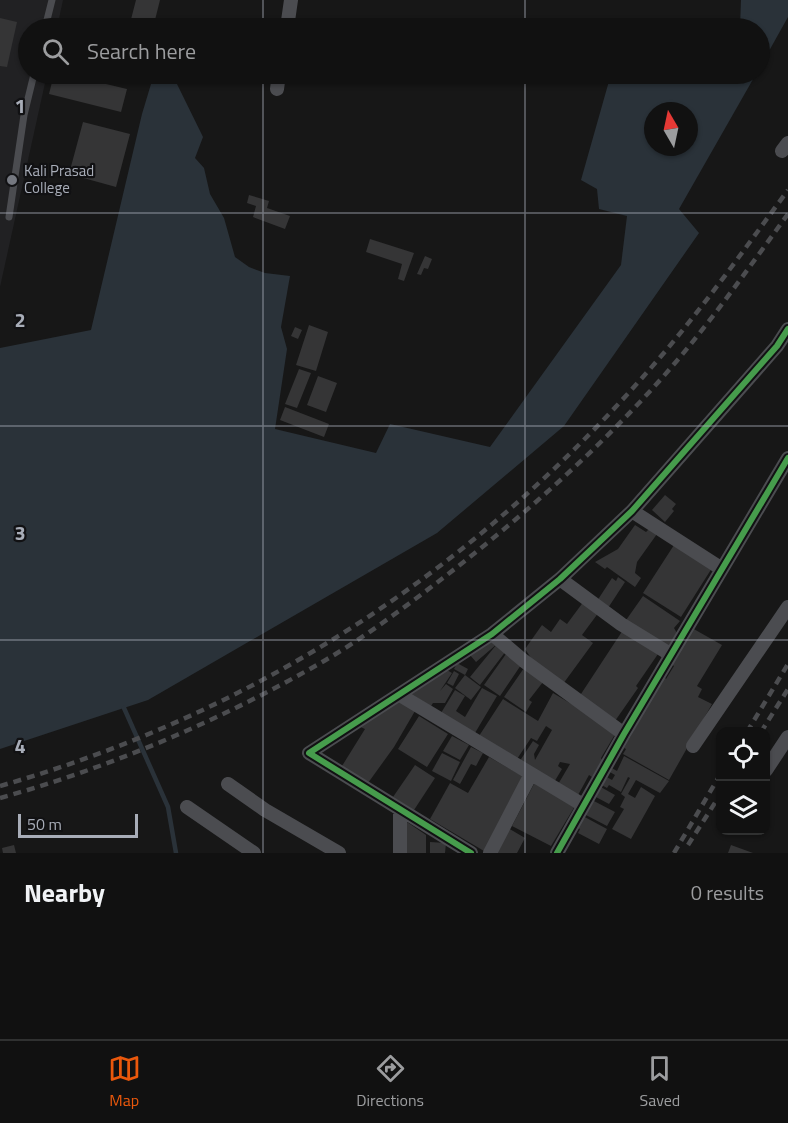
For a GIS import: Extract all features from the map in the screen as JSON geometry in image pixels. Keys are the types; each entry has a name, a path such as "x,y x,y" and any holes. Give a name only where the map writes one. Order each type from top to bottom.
{"street":[{"path":"288,18 291,0"},
{"path":"277,89 278,84"},
{"path":"471,853 309,753 492,634 560,579 632,511 782,348 788,329"},
{"path":"557,853 624,734 788,458"},
{"path":"632,511 722,569"},
{"path":"560,579 621,624 670,656"},
{"path":"693,746 788,607"},
{"path":"492,634 524,661 624,734"},
{"path":"400,695 583,805"},
{"path":"770,763 788,737"},
{"path":"490,853 531,774"},
{"path":"228,784 265,810 339,853"},
{"path":"187,807 254,853"},
{"path":"400,810 400,853"}],"lane":[{"path":"48,18 52,0"},
{"path":"9,217 24,115 32,84"}],"shaded area":[{"name":"Kali Prasad College","path":"0,0 63,0 59,18 18,18 18,84 45,84 0,287"},
{"path":"741,0 788,0 788,17 770,49 770,18 740,18"},
{"path":"151,84 177,84 203,137 195,158 204,168 210,194 224,218 235,257 249,267 265,273 290,276 281,327 287,349 275,429 376,453 390,424 490,447 621,265 627,216 599,209 597,189 581,180 608,84 750,84 679,209 699,233 564,426 437,533 148,700 0,749 0,348 91,330"}],"building":[{"path":"136,0 160,0 156,18 131,18"},
{"path":"0,18 17,22 7,67 0,66"},
{"path":"52,84 106,84 127,89 121,112 49,94"},
{"path":"83,122 130,134 116,187 69,174"},
{"path":"249,195 269,201 267,208 290,216 285,229 253,217 256,206 247,203"},
{"path":"370,239 414,253 404,281 398,279 402,264 366,252"},
{"path":"425,256 432,259 428,269 424,268 421,275 417,274"},
{"path":"309,325 328,332 316,371 296,365"},
{"path":"295,327 302,330 298,339 291,336"},
{"path":"299,369 311,373 297,408 285,404"},
{"path":"318,376 337,383 326,412 307,405"},
{"path":"285,407 329,424 324,437 280,420"},
{"path":"665,495 676,504 672,509 674,511 665,522 652,510"},
{"path":"635,525 646,532 649,529 657,534 637,562 635,573 641,578 635,587 607,567 605,569 595,562 618,549"},
{"path":"674,545 712,568 681,617 643,593"},
{"path":"618,577 625,582 608,608 597,601 612,578 616,581"},
{"path":"643,596 680,621 674,628 677,633 665,651 624,623"},
{"path":"584,601 599,612 582,635 593,643 563,684 533,661 525,649 542,625 551,632 560,619 567,624"},
{"path":"692,628 722,645 697,686 702,689 698,697 712,704 669,780 623,754 626,749 624,748 664,676 666,679 674,666 671,664"},
{"path":"623,630 658,654 615,721 579,697"},
{"path":"490,636 497,644 476,662 470,655"},
{"path":"497,644 506,651 480,685 470,677"},
{"path":"506,654 521,665 500,696 484,685"},
{"path":"457,663 468,669 465,675 454,669"},
{"path":"524,668 543,682 529,700 532,702 526,712 504,697"},
{"path":"447,670 452,673 440,691 446,684 453,689 445,703 433,703 431,706 410,693"},
{"path":"454,671 459,674 453,686 447,683"},
{"path":"465,675 481,687 471,700 455,688"},
{"path":"482,688 497,696 475,733 441,713 455,690 465,696 456,711 465,717"},
{"path":"553,693 617,731 592,777 589,775 577,797 557,786 570,764 560,762 558,766 562,769 553,784 519,762 533,741 539,745 534,754 535,760 552,730 546,726 537,741 531,738 517,759 479,736 503,699 538,721"},
{"path":"399,698 415,711 394,747 368,783 342,766 365,729 356,725"},
{"path":"419,716 448,734 427,767 398,749"},
{"path":"452,736 469,745 460,760 443,751"},
{"path":"471,747 483,753 476,766 471,764 460,784 453,780"},
{"path":"442,753 460,762 451,781 432,771"},
{"path":"624,756 669,781 660,793 636,780 628,794 635,798 641,787 655,796 631,839 612,829 624,809 620,807 625,797 621,794 630,778 628,777 621,792 609,785 607,788 598,783 605,776 612,780 615,775 608,771 610,767 617,771"},
{"path":"489,757 526,778 484,851 430,819 450,783 468,793"},
{"path":"415,765 435,778 414,810 393,797"},
{"path":"535,782 575,806 551,846 512,826"},
{"path":"599,786 615,795 609,804 594,796"},
{"path":"592,800 615,812 607,826 584,814"},
{"path":"581,815 607,829 599,844 578,833 580,829 575,827"},
{"path":"407,822 426,835 426,853 406,853"},
{"path":"508,828 525,838 517,853 494,853"},
{"path":"430,842 446,843 445,853 430,853"},
{"path":"14,845 16,853 3,853 2,848"},
{"path":"731,845 753,853 728,853"}],"waterway":[{"path":"124,708 168,807 176,853"}],"railway":[{"path":"0,786 93,756 182,719 268,677 350,628 429,574 504,514 575,449 642,378 699,309 788,190"},
{"path":"0,798 84,772 166,740 247,703 324,661 370,632 414,600 525,511 628,415 705,326 788,214"},
{"path":"750,727 788,664"},
{"path":"764,727 788,689"},
{"path":"674,853 716,781"},
{"path":"688,845 716,801"}],"cycle path":[{"path":"471,853 309,753 492,634 560,579 632,511 777,346 788,329"},
{"path":"557,853 624,734 788,458"}],"place":[{"name":"Kali Prasad College","path":"12,180"}]}
